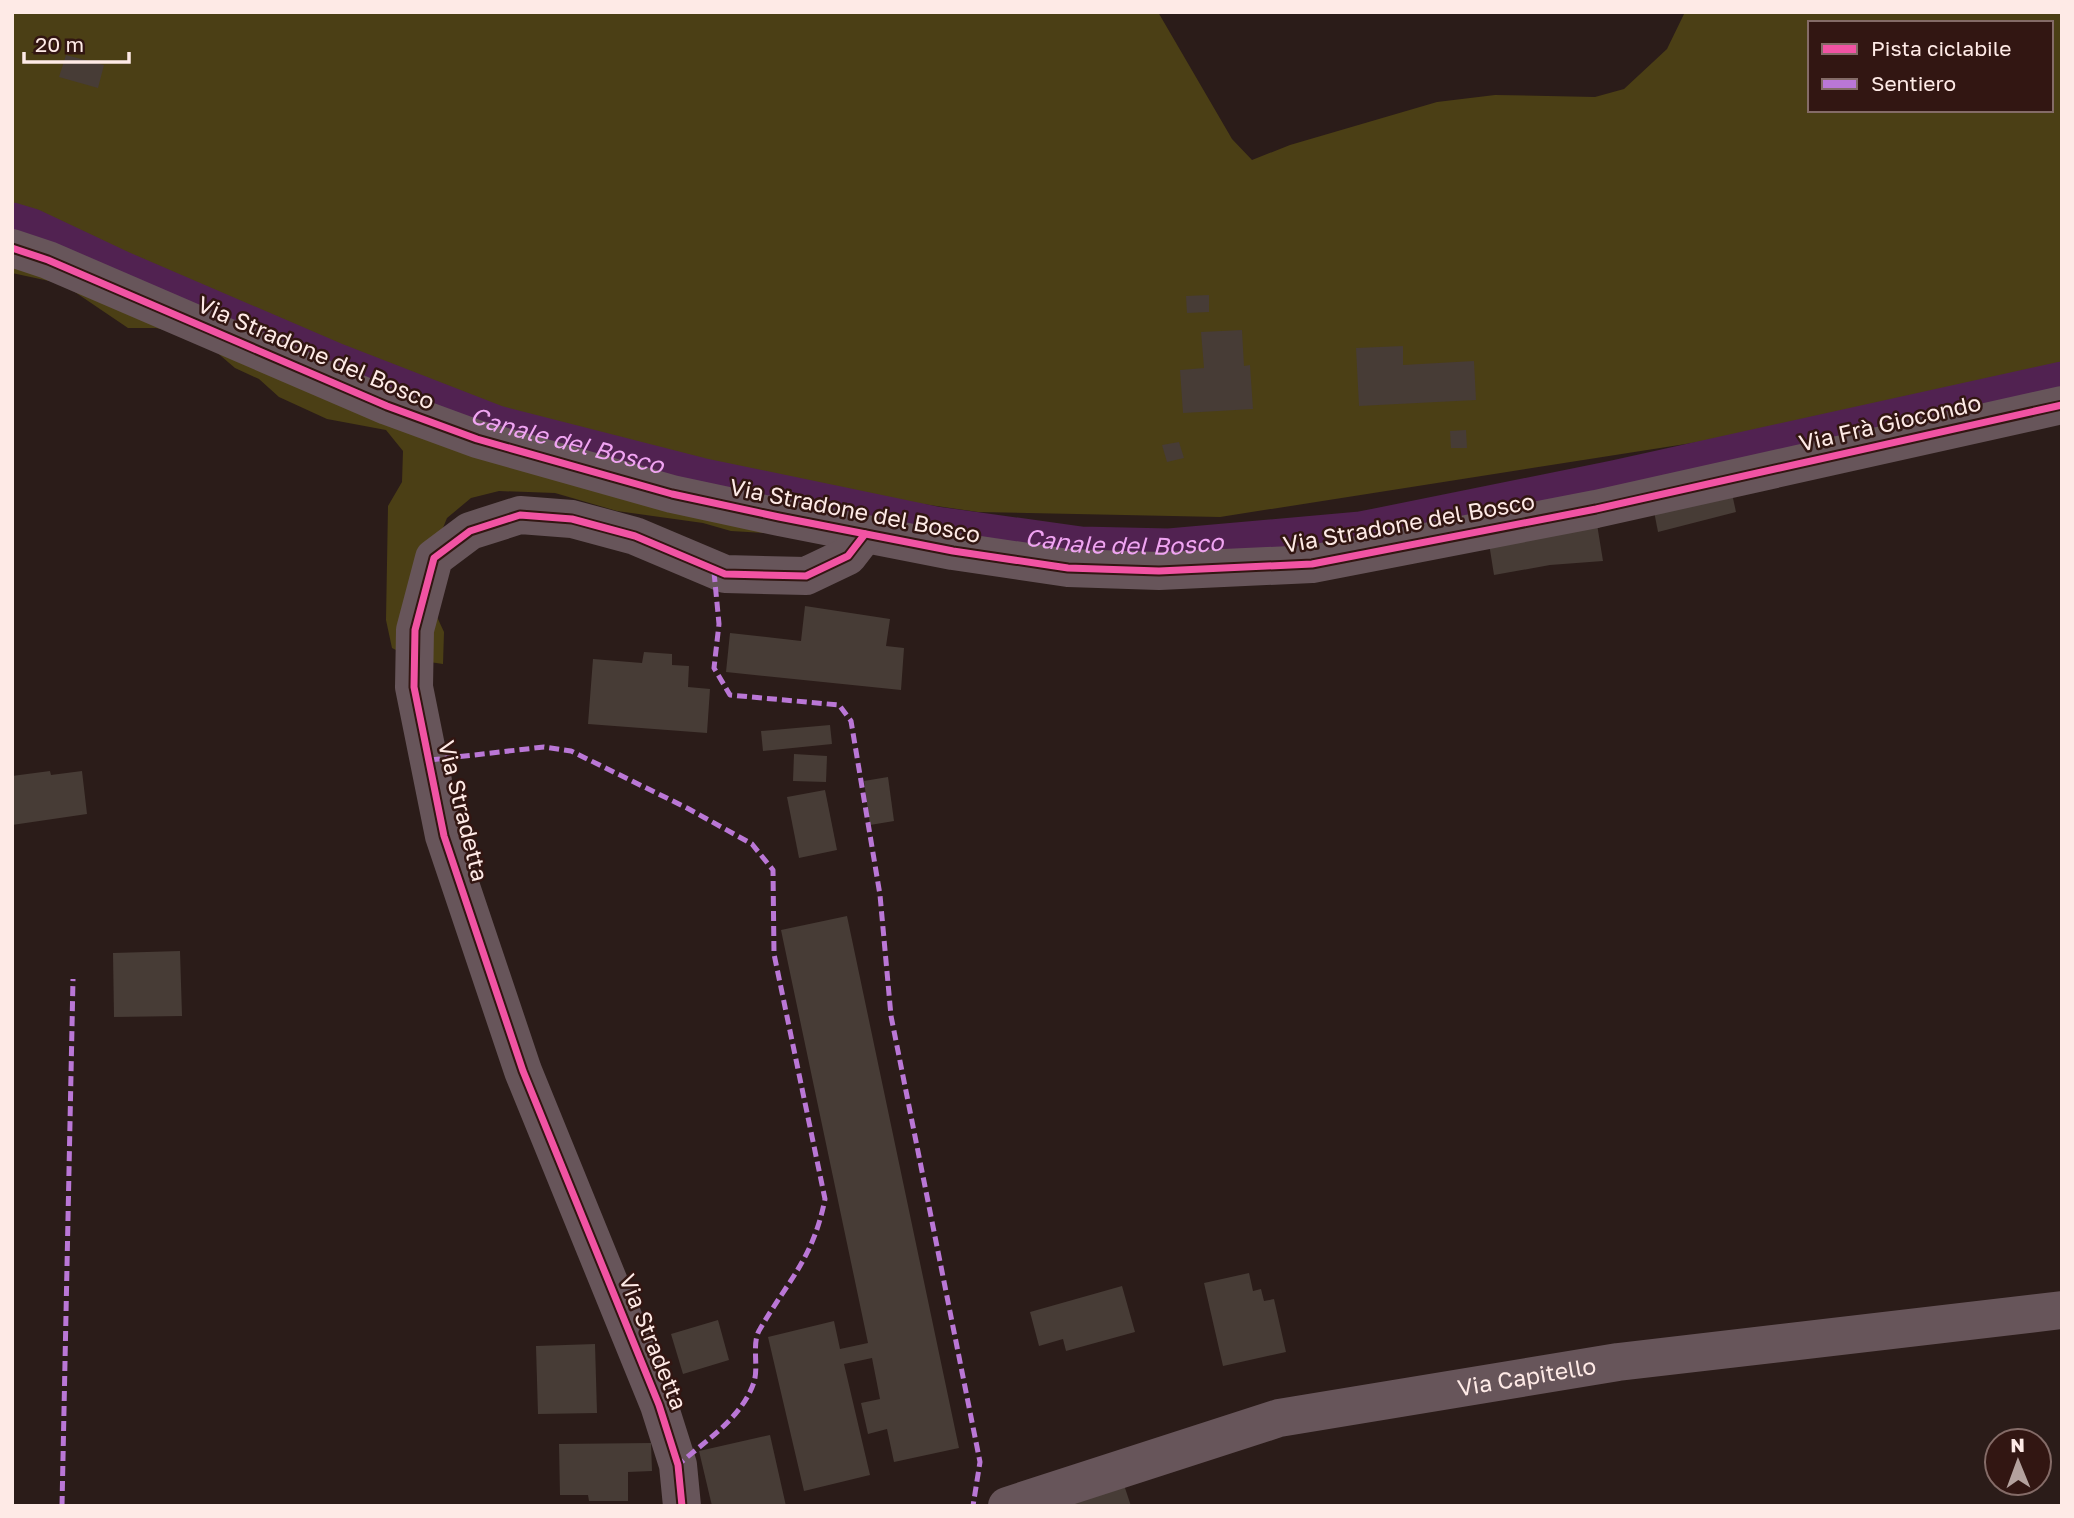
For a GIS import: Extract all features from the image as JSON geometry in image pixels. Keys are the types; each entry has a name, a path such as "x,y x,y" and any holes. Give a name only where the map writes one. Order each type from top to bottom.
{"street":[{"name":"Via Stradone del Bosco","path":"12,248 48,260 387,406 477,439 672,494 865,534 1068,568 1158,571 1312,564 1727,480"},
{"name":"Via Frà Giocondo","path":"1727,480 2062,405"},
{"name":"Via Stradetta","path":"682,1506 678,1465 659,1405 523,1071 444,836 414,687 415,630 434,558 470,531 520,515 572,519 635,536 714,572 806,576 848,556 865,534"},
{"name":"Via Capitello","path":"1007,1506 1279,1418 1618,1362 2062,1310"}],"shaded area":[{"path":"12,12 1158,12 1232,139 1252,160 1290,145 1437,102 1495,95 1595,97 1624,89 1667,49 1685,12 2062,12 2062,369 2018,375 1794,427 1220,517 978,512 895,500 835,512 817,536 731,531 703,523 617,511 555,493 499,491 471,498 447,518 436,545 431,604 444,632 443,664 416,660 392,648 386,620 388,506 402,482 403,451 386,430 327,419 279,397 259,379 235,368 214,350 187,335 156,328 128,328 63,284 12,273"}],"building":[{"path":"66,55 104,65 98,88 59,77"},
{"path":"1209,295 1209,312 1187,313 1186,296"},
{"path":"1242,330 1244,366 1250,365 1253,409 1183,413 1180,370 1204,368 1201,332"},
{"path":"1403,346 1403,365 1474,361 1476,400 1359,406 1356,348"},
{"path":"1466,430 1467,448 1451,448 1450,431"},
{"path":"1179,442 1184,458 1167,462 1162,445"},
{"path":"1731,489 1736,512 1658,532 1653,506"},
{"path":"1596,518 1603,561 1550,565 1494,575 1488,537"},
{"path":"805,606 890,619 886,646 904,648 901,690 726,672 730,633 801,641"},
{"path":"644,652 672,654 672,665 689,666 688,687 710,689 707,733 588,724 593,659 642,663"},
{"path":"830,725 832,744 763,751 761,731"},
{"path":"794,754 827,756 826,782 793,781"},
{"path":"50,771 51,775 82,771 87,814 12,825 12,776"},
{"path":"888,777 894,821 870,825 864,781"},
{"path":"825,790 837,850 799,858 787,797"},
{"path":"847,916 959,1448 894,1462 887,1429 868,1434 861,1403 880,1399 872,1358 844,1364 870,1475 804,1491 768,1337 834,1321 840,1349 868,1343 781,930"},
{"path":"180,951 182,1016 114,1017 113,953"},
{"path":"1249,1273 1253,1291 1261,1289 1264,1301 1274,1299 1286,1352 1223,1366 1204,1283"},
{"path":"1122,1286 1135,1332 1066,1351 1063,1339 1039,1346 1030,1312"},
{"path":"718,1320 729,1360 683,1374 671,1334"},
{"path":"595,1344 597,1413 538,1414 536,1346"},
{"path":"770,1435 786,1506 712,1506 699,1451"},
{"path":"651,1443 652,1471 628,1472 628,1501 589,1501 588,1495 560,1495 559,1444"},
{"path":"1122,1479 1131,1506 1042,1506"}],"waterway":[{"name":"Canale del Bosco","path":"12,221 32,227 121,269 335,361 497,424 700,476 936,525 1081,545 1169,547 1361,530 1614,479 2062,380"}],"marked path":[{"path":"714,572 719,624 714,668 730,695 839,705 851,721 880,895 891,1016 980,1462 973,1506"},
{"path":"430,760 544,747 571,751 687,808 752,844 773,870 774,954 825,1199 807,1253 757,1335 755,1376 748,1395 732,1418 678,1465"},
{"path":"62,1506 73,979"}],"cycle path":[{"path":"12,248 48,260 387,406 477,439 672,494 953,551 1068,568 1159,571 1312,564 1596,509 2062,405"},
{"path":"682,1506 678,1465 659,1405 523,1071 444,836 414,687 415,630 434,558 470,531 520,515 572,519 635,536 725,574 806,576 848,556 865,534"}]}
